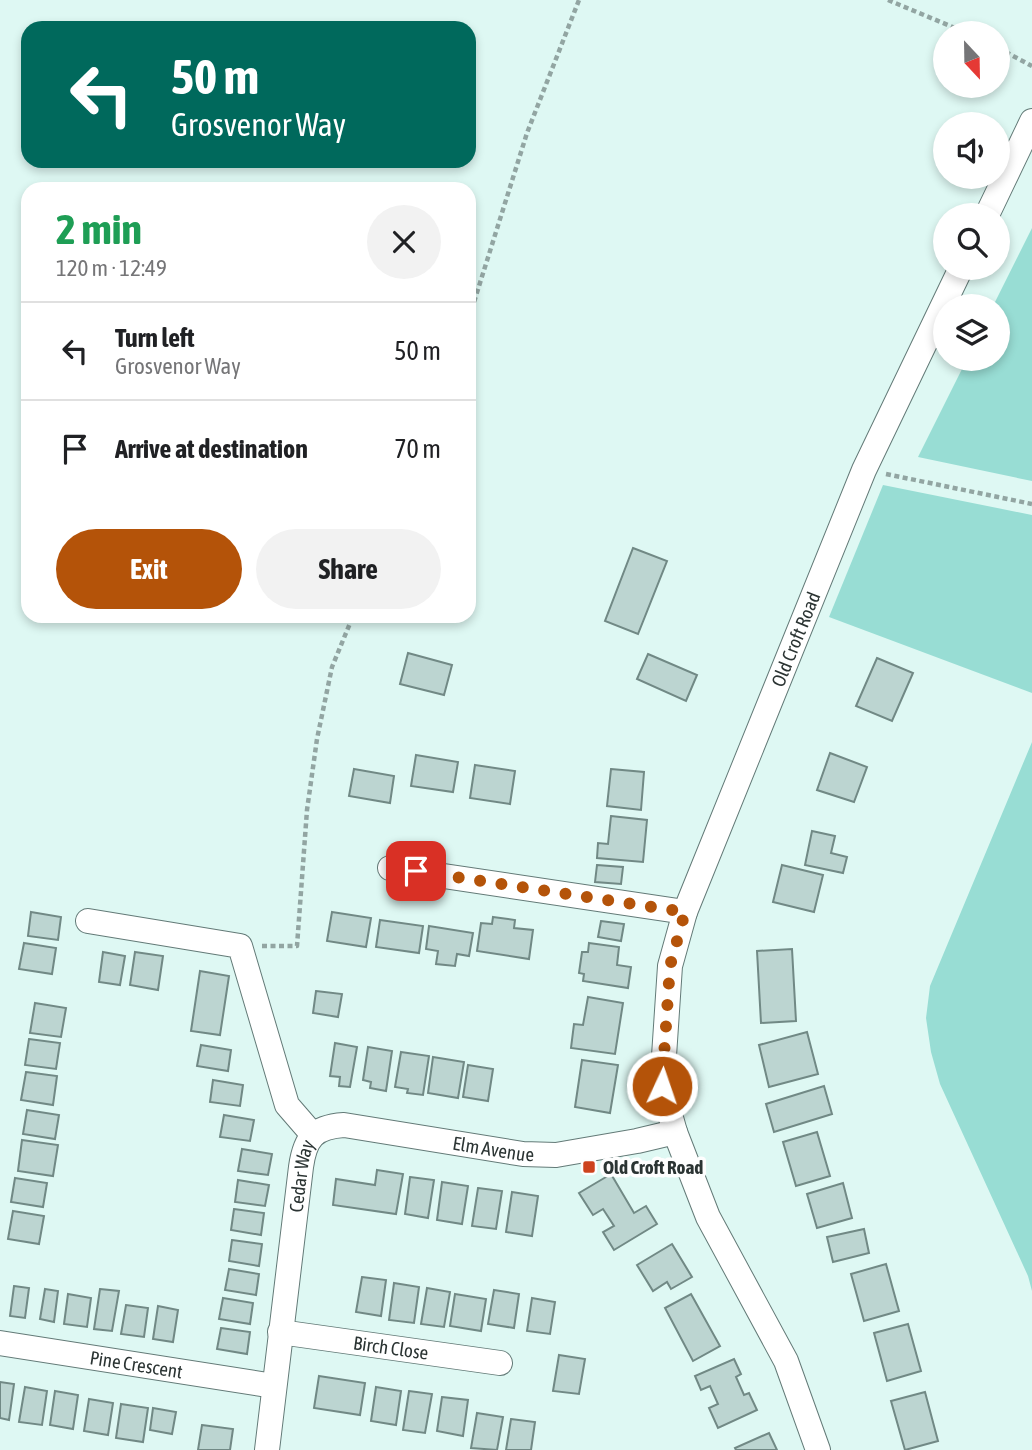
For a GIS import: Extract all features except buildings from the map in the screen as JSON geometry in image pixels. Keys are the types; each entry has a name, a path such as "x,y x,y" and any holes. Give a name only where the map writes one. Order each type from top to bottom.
{"street":[{"path":"993,203 1032,121"},
{"name":"Old Croft Road","path":"818,1450 786,1361 708,1217 675,1132 662,1086 670,966 685,912 864,470 955,280"},
{"path":"390,867 685,912"},
{"path":"88,921 240,946"},
{"name":"Cedar Way","path":"240,946 286,1105 313,1135 303,1150 267,1450"},
{"name":"Elm Avenue","path":"313,1135 330,1126 344,1125 523,1154 556,1155 675,1132"},
{"name":"Birch Close","path":"280,1332 500,1363"},
{"name":"Pine Crescent","path":"0,1343 274,1386"}],"path":[{"path":"476,296 527,133 579,0"},
{"path":"888,0 938,21"},
{"path":"1010,54 1032,66"},
{"path":"864,470 1032,504"},
{"path":"240,946 297,946 307,810 317,739 332,667 350,623"}],"shaded area":[{"path":"1032,228 1032,481 918,457 961,371 1010,371 1010,294 999,294 1006,280 1010,280 1010,272"},
{"path":"883,485 1032,515 1032,693 829,617"},
{"path":"1032,742 1032,1291 1028,1276 940,1084 931,1052 926,1018 930,986"}],"place":[{"name":"Old Croft Road","path":"589,1167"}],"route":[{"path":"416,871 685,912 670,966 662,1086"}]}
